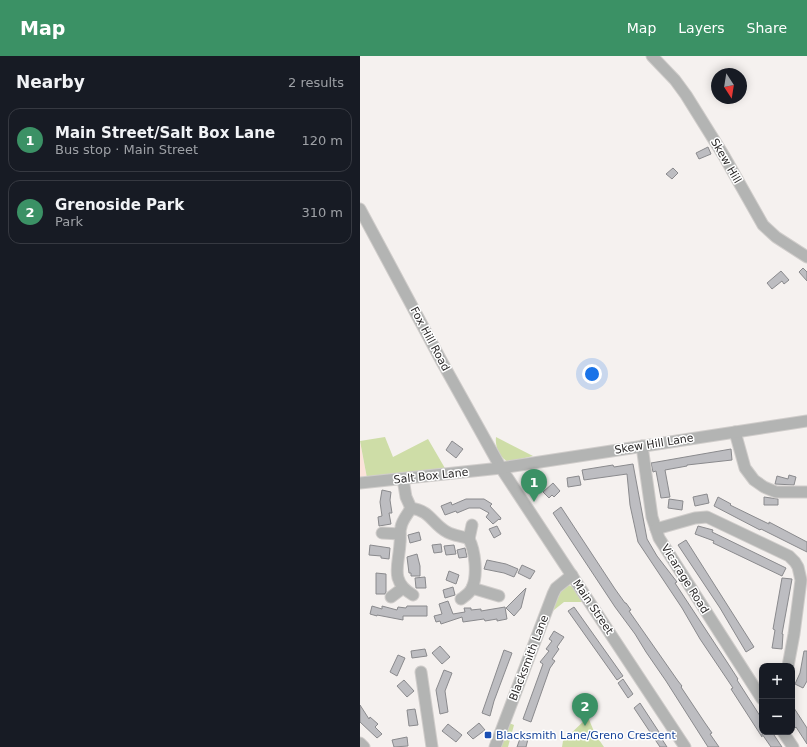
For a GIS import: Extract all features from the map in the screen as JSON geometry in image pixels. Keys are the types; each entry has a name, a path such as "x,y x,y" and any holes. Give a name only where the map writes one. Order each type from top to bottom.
{"street":[{"name":"Skew Hill","path":"652,56 675,80 686,95 724,156 763,225 776,237 807,257"},
{"name":"Fox Hill Road","path":"360,209 442,362 502,468"},
{"name":"Skew Hill Lane","path":"502,468 807,421"},
{"path":"735,432 745,468 754,480 764,487 776,492 807,492"},
{"name":"Vicarage Road","path":"642,446 652,517 656,529 674,561 759,693"},
{"name":"Salt Box Lane","path":"360,483 502,468"},
{"name":"Main Street","path":"502,468 685,747"},
{"path":"403,479 406,497 411,508"},
{"path":"411,508 401,527 397,568 402,588 413,595"},
{"path":"411,508 417,509 426,514 447,532 469,539"},
{"path":"656,529 695,518 707,517 789,556 795,562 800,573 800,587 789,663"},
{"path":"461,598 469,593 472,588 475,568 469,539 472,525"},
{"path":"382,533 400,534"},
{"name":"Blacksmith Lane","path":"495,747 553,594 559,586 572,575"},
{"path":"391,597 402,588"},
{"path":"472,588 499,596"},
{"path":"421,672 432,747"},
{"path":"785,735 793,747"},
{"path":"360,743 364,747"}],"shaded area":[{"path":"360,442 367,478 360,479"}],"green space":[{"path":"385,437 393,457 428,439 446,470 367,478 360,441"},
{"path":"496,437 533,456 509,462 498,452"},
{"path":"565,585 575,588 585,602 564,602 549,614 556,595"},
{"path":"588,717 595,734 604,747 562,747 563,741"},
{"path":"509,723 514,725 508,747 501,747"}],"building":[{"path":"708,147 711,154 699,159 696,153"},
{"path":"673,168 678,173 672,179 666,174"},
{"path":"803,268 807,272 807,281 799,272"},
{"path":"781,271 789,280 784,284 782,281 772,289 767,283"},
{"path":"452,441 463,449 456,458 446,450"},
{"path":"731,449 732,460 687,465 665,470 670,497 661,498 656,471 653,472 651,463"},
{"path":"633,464 647,539 657,556 677,582 675,583 738,679 737,680 759,714 759,732 731,689 733,688 638,542 630,505 627,474 584,480 582,470 613,465 614,467"},
{"path":"789,475 796,477 794,485 775,484 777,476 788,479"},
{"path":"579,476 581,485 568,487 567,478"},
{"path":"553,483 560,491 554,497 552,495 549,498 543,492"},
{"path":"382,490 391,492 390,500 392,513 389,513 391,524 379,526 378,517 382,516 380,502"},
{"path":"707,494 709,503 695,506 693,497"},
{"path":"718,497 731,504 730,505 769,524 769,522 807,542 807,552 714,506"},
{"path":"764,497 778,499 778,505 764,505"},
{"path":"466,499 484,499 492,504 490,506 501,518 500,520 499,519 493,524 486,517 489,513 480,508 469,508 457,513 456,511 445,515 441,506 451,502 452,505"},
{"path":"669,499 683,501 682,510 668,508"},
{"path":"561,507 615,589 631,610 629,611 682,686 681,687 712,733 710,734 719,747 708,747 635,634 615,607 570,539 553,513"},
{"path":"497,526 501,534 494,538 489,529"},
{"path":"698,526 713,530 712,532 786,568 782,576 713,543 714,541 695,534"},
{"path":"419,532 421,540 410,543 408,535"},
{"path":"686,540 754,647 746,652 720,608 678,545"},
{"path":"441,544 442,552 434,553 432,545"},
{"path":"370,545 390,548 389,559 381,558 381,556 369,555"},
{"path":"454,545 456,554 446,555 444,546"},
{"path":"465,548 467,557 459,558 457,550"},
{"path":"417,554 420,566 420,576 411,576 411,573 409,573 407,557"},
{"path":"487,560 506,564 518,569 514,577 504,573 484,569"},
{"path":"522,565 535,571 530,579 518,573"},
{"path":"449,571 459,575 456,584 446,580"},
{"path":"376,573 386,574 385,594 376,594"},
{"path":"425,577 426,588 416,588 415,578"},
{"path":"782,578 792,579 782,634 782,649 772,648 775,630 773,629"},
{"path":"453,587 455,595 445,598 443,590"},
{"path":"526,588 521,608 514,616 506,608"},
{"path":"448,601 453,614 465,612 464,608 471,608 471,610 481,609 481,611 505,607 507,619 485,621 484,619 463,622 462,617 441,624 440,621 436,622 434,616 442,614 439,604"},
{"path":"372,606 382,609 382,606 397,610 398,607 406,608 407,606 427,606 427,616 403,616 403,620 377,616 370,614"},
{"path":"574,607 623,676 617,680 568,611"},
{"path":"554,631 564,637 557,647 559,649 552,659 555,661 550,668 531,722 523,719 543,664 540,662 549,651 546,649 552,641 549,639"},
{"path":"440,646 450,657 442,664 432,653"},
{"path":"425,649 427,656 412,658 411,651"},
{"path":"504,650 512,653 490,716 482,713"},
{"path":"804,651 807,651 807,681 803,688 795,684 800,673"},
{"path":"398,655 405,658 397,676 390,672"},
{"path":"444,670 452,673 445,691 448,712 440,714 436,690"},
{"path":"623,679 633,694 628,698 618,683"},
{"path":"404,680 414,691 407,697 397,686"},
{"path":"640,703 667,747 660,747 634,708"},
{"path":"360,705 369,719 370,717 378,724 375,727 382,734 377,738 360,722"},
{"path":"415,709 418,725 409,726 407,710"},
{"path":"795,710 807,728 807,744 796,727 795,728"},
{"path":"479,723 485,730 473,739 467,733"},
{"path":"448,724 462,735 456,742 442,731"},
{"path":"522,733 529,735 526,747 517,747"},
{"path":"763,735 774,735 782,747 771,747"},
{"path":"407,737 408,746 394,747 392,740"}],"place":[{"name":"Main Street/Salt Box Lane","path":"534,502"},
{"name":"Grenoside Park","path":"585,726"},
{"name":"Blacksmith Lane/Greno Crescent","path":"488,735"}]}
